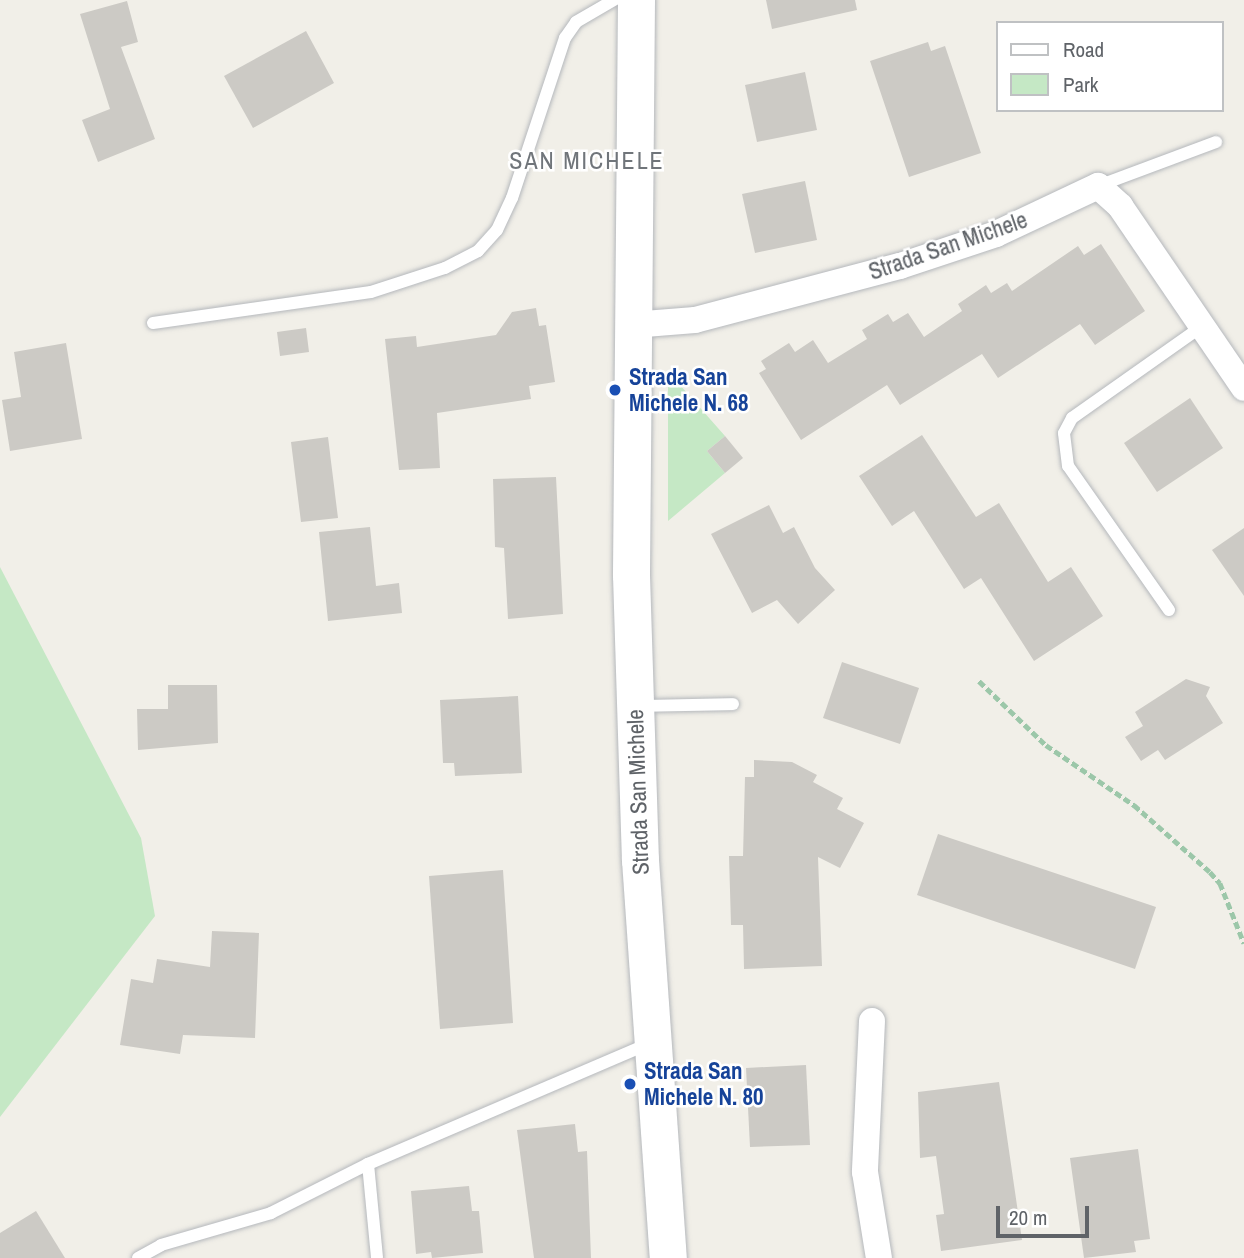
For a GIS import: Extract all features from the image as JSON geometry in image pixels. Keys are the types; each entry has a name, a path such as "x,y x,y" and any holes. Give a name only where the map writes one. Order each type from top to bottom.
{"street":[{"name":"Strada San Michele","path":"636,0 632,325 636,706 652,1042 667,1258"},
{"name":"Strada San Michele","path":"632,325 695,320 900,266 996,234 1098,186"},
{"path":"1098,186 1120,206 1244,388"},
{"path":"872,1021 865,1171 878,1258"}],"lane":[{"path":"153,323 370,292 445,268 478,251 497,230 512,198 565,38 576,22 614,0"},
{"path":"1098,186 1216,142"},
{"path":"1169,610 1068,466 1064,433 1072,418 1202,327"},
{"path":"636,706 733,704"},
{"path":"138,1258 161,1245 271,1213 368,1164 652,1042"},
{"path":"368,1164 377,1258"}],"path":[{"path":"979,681 1046,745 1134,805 1210,872 1220,883 1244,943"}],"green space":[{"path":"680,385 725,436 707,451 725,473 668,521 668,387"},
{"path":"0,567 141,838 155,916 0,1117"}],"building":[{"path":"766,0 855,0 857,10 772,29"},
{"path":"127,1 138,42 121,47 155,139 98,162 82,120 110,109 80,14"},
{"path":"306,31 334,83 253,128 224,76"},
{"path":"928,42 931,51 945,46 981,153 909,177 870,61"},
{"path":"805,72 817,130 757,142 745,85"},
{"path":"805,181 817,240 755,253 742,194"},
{"path":"1101,244 1145,311 1095,345 1080,324 998,378 982,354 900,405 887,385 801,440 759,373 766,369 761,361 789,343 795,352 813,340 828,363 867,339 862,330 888,314 893,322 908,313 924,337 962,311 958,304 986,285 991,293 1007,283 1012,291 1078,246 1084,255"},
{"path":"536,308 539,326 546,325 555,382 529,386 531,399 437,413 440,468 399,470 385,339 416,336 417,347 496,335 512,312"},
{"path":"306,328 309,352 280,356 277,332"},
{"path":"66,343 82,439 10,451 2,400 21,397 14,352"},
{"path":"1190,398 1223,448 1157,492 1124,443"},
{"path":"922,435 976,517 999,503 1048,582 1071,567 1103,616 1034,661 981,578 964,589 914,511 892,526 859,476"},
{"path":"725,436 743,458 725,473 707,451"},
{"path":"328,437 338,518 301,522 291,442"},
{"path":"556,477 563,614 508,619 504,548 495,547 493,479"},
{"path":"769,505 783,533 794,527 815,568 835,590 798,624 777,600 752,613 711,534"},
{"path":"370,527 376,586 399,583 402,613 328,621 319,532"},
{"path":"1244,528 1244,596 1212,550"},
{"path":"842,662 919,688 900,744 823,718"},
{"path":"1186,679 1210,687 1206,696 1223,723 1165,760 1158,750 1141,761 1125,737 1143,726 1135,712"},
{"path":"168,685 217,685 218,743 138,750 137,709 168,709"},
{"path":"518,696 522,773 455,776 454,763 443,763 440,700"},
{"path":"754,760 792,762 817,775 813,782 843,798 837,809 864,823 840,868 818,857 822,966 744,969 743,925 731,925 729,856 743,856 745,777 754,777"},
{"path":"938,834 1156,907 1135,969 917,895"},
{"path":"503,870 513,1023 440,1029 429,876"},
{"path":"212,931 259,933 255,1038 183,1035 180,1054 120,1045 131,979 153,983 157,959 210,967"},
{"path":"806,1065 810,1145 750,1147 746,1068"},
{"path":"999,1082 1022,1240 941,1251 936,1215 944,1214 936,1156 920,1158 918,1092"},
{"path":"575,1124 578,1152 587,1151 591,1258 534,1258 517,1130"},
{"path":"1138,1149 1150,1239 1134,1241 1136,1252 1084,1258 1070,1158"},
{"path":"469,1186 472,1211 479,1211 483,1253 432,1258 431,1252 416,1254 411,1191"},
{"path":"36,1211 65,1258 0,1258 0,1233"}],"place":[{"name":"Strada San Michele N. 68","path":"615,390"},
{"name":"Strada San Michele N. 80","path":"630,1084"}],"district":[{"name":"SAN MICHELE","path":"587,161"}]}
